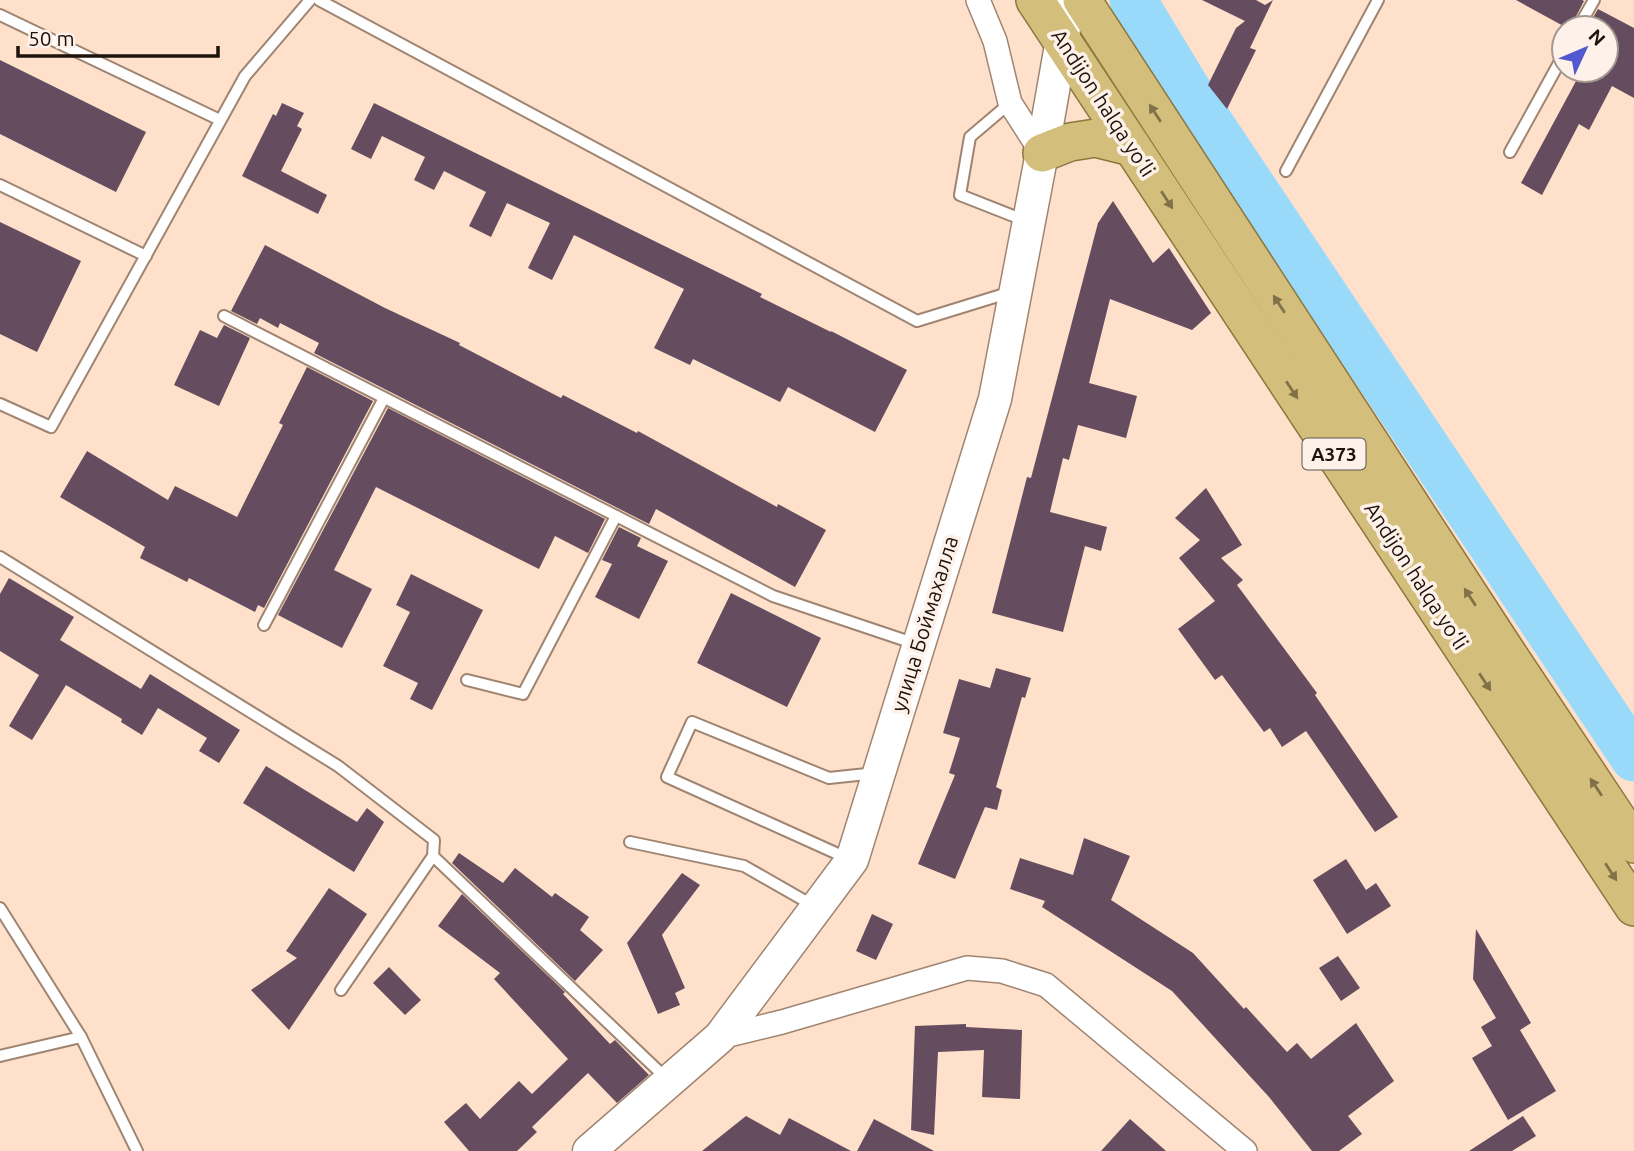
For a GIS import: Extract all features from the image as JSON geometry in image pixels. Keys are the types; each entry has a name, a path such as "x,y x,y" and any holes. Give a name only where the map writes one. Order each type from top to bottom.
{"highway":[{"name":"Andijon halqa yo‘li","path":"1035,0 1634,907"},
{"name":"Andijon halqa yo‘li","path":"1082,0 1634,844"},
{"path":"1042,153 1070,142 1096,138 1132,147"}],"main road":[{"name":"улица Боймахалла","path":"589,1151 720,1037 852,860 995,399 1069,0"}],"street":[{"path":"978,0 995,41 1010,103 1042,153"},
{"path":"720,1037 782,1022 967,968 1002,971 1046,985 1245,1151"}],"lane":[{"path":"0,404 51,427 246,76 310,0"},
{"path":"319,0 917,321 1016,290"},
{"path":"1286,171 1378,0"},
{"path":"0,15 220,120"},
{"path":"1510,152 1550,79"},
{"path":"1010,103 970,137 960,195 1029,222"},
{"path":"0,185 146,256"},
{"path":"224,316 773,596 918,645"},
{"path":"264,625 384,398"},
{"path":"467,680 523,694 616,516"},
{"path":"0,557 338,766 434,840 433,856 341,990"},
{"path":"852,860 667,777 692,722 829,778 879,772"},
{"path":"630,842 744,866 817,908"},
{"path":"433,856 669,1081"},
{"path":"0,908 81,1037 137,1151"},
{"path":"0,1056 81,1037"}],"building":[{"path":"1202,0 1256,0 1265,5 1273,0 1250,48 1256,50 1227,109 1208,85 1236,28 1245,21"},
{"path":"1516,0 1584,1 1577,14 1550,14 1550,19"},
{"path":"1598,9 1607,14 1595,14"},
{"path":"1620,21 1634,28 1634,98 1612,86 1589,130 1579,124 1542,195 1521,183 1574,84 1620,84"},
{"path":"0,60 146,132 116,192 0,134"},
{"path":"282,103 304,113 297,126 302,129 281,171 327,195 318,214 242,176 273,114 276,116"},
{"path":"374,103 762,294 760,297 907,370 875,432 788,387 780,402 693,359 690,365 654,348 684,289 574,235 552,280 528,268 550,223 507,203 491,237 469,226 486,192 444,171 434,190 414,180 425,157 382,136 371,159 351,149"},
{"path":"1113,201 1153,263 1169,248 1211,313 1192,330 1110,299 1089,383 1137,396 1126,438 1078,425 1069,460 1063,458 1050,512 1107,527 1101,551 1085,546 1063,632 992,613 1027,477 1031,478 1098,223"},
{"path":"0,222 81,261 37,352 0,334"},
{"path":"265,245 385,308 460,343 459,345 561,398 563,395 637,433 638,431 777,507 778,504 826,530 795,587 656,509 649,524 314,353 319,343 280,323 278,328 260,318 257,324 231,311"},
{"path":"224,325 250,338 219,406 174,385 200,330 217,338"},
{"path":"307,367 373,401 264,608 258,605 255,612 189,578 187,582 140,558 145,547 60,497 87,451 168,500 175,486 237,517 283,425 279,423"},
{"path":"388,408 605,519 588,553 555,536 539,569 376,487 334,570 372,589 342,648 278,615"},
{"path":"1206,488 1242,545 1221,558 1243,580 1237,585 1317,693 1315,695 1398,817 1375,832 1306,731 1282,747 1270,728 1264,732 1222,675 1215,680 1178,629 1215,601 1179,558 1200,540 1175,518"},
{"path":"619,527 641,538 637,546 668,561 639,619 595,597 612,564 602,560"},
{"path":"411,574 483,610 432,710 410,699 418,683 383,666 410,612 396,605"},
{"path":"9,578 74,617 60,640 141,689 150,674 240,730 219,763 199,751 207,738 158,708 142,735 121,722 122,719 66,685 32,740 9,726 39,675 0,651 0,594"},
{"path":"731,593 821,638 787,707 697,663"},
{"path":"996,668 1031,678 1025,698 1022,697 996,787 1002,790 997,810 985,807 955,879 918,864 955,775 949,773 960,738 943,733 959,679 990,688"},
{"path":"266,766 357,822 367,808 384,822 354,872 243,803"},
{"path":"1084,838 1130,856 1111,900 1193,953 1287,1052 1297,1043 1311,1059 1356,1023 1394,1081 1348,1116 1362,1134 1339,1151 1312,1151 1269,1097 1172,991 1042,907 1045,901 1010,889 1020,858 1073,875"},
{"path":"459,853 503,883 515,868 552,897 555,893 589,917 580,930 603,950 575,981 452,863"},
{"path":"1346,859 1366,890 1376,883 1391,906 1347,934 1313,880"},
{"path":"682,873 700,885 662,935 685,988 675,993 680,1005 658,1014 627,943"},
{"path":"329,888 367,914 289,1030 251,990 297,958 286,951"},
{"path":"462,894 565,992 563,994 610,1044 615,1040 649,1075 617,1103 588,1073 532,1127 537,1132 517,1151 469,1151 444,1122 466,1103 480,1119 519,1081 532,1094 568,1059 494,979 500,973 438,926"},
{"path":"872,914 893,924 876,960 856,951"},
{"path":"1476,929 1531,1023 1520,1030 1556,1091 1508,1120 1472,1058 1492,1046 1481,1027 1496,1018 1473,979"},
{"path":"1338,956 1360,988 1341,1001 1319,968"},
{"path":"389,967 421,1000 405,1015 373,983"},
{"path":"966,1024 966,1027 1022,1030 1020,1099 982,1097 984,1050 938,1052 934,1135 911,1130 915,1026"},
{"path":"746,1116 780,1135 789,1118 851,1151 702,1151"},
{"path":"1523,1116 1536,1136 1512,1151 1469,1151"},
{"path":"874,1119 934,1151 857,1151"},
{"path":"1130,1119 1166,1151 1101,1151"}],"waterway":[{"path":"1133,0 1185,86 1634,758"}]}
